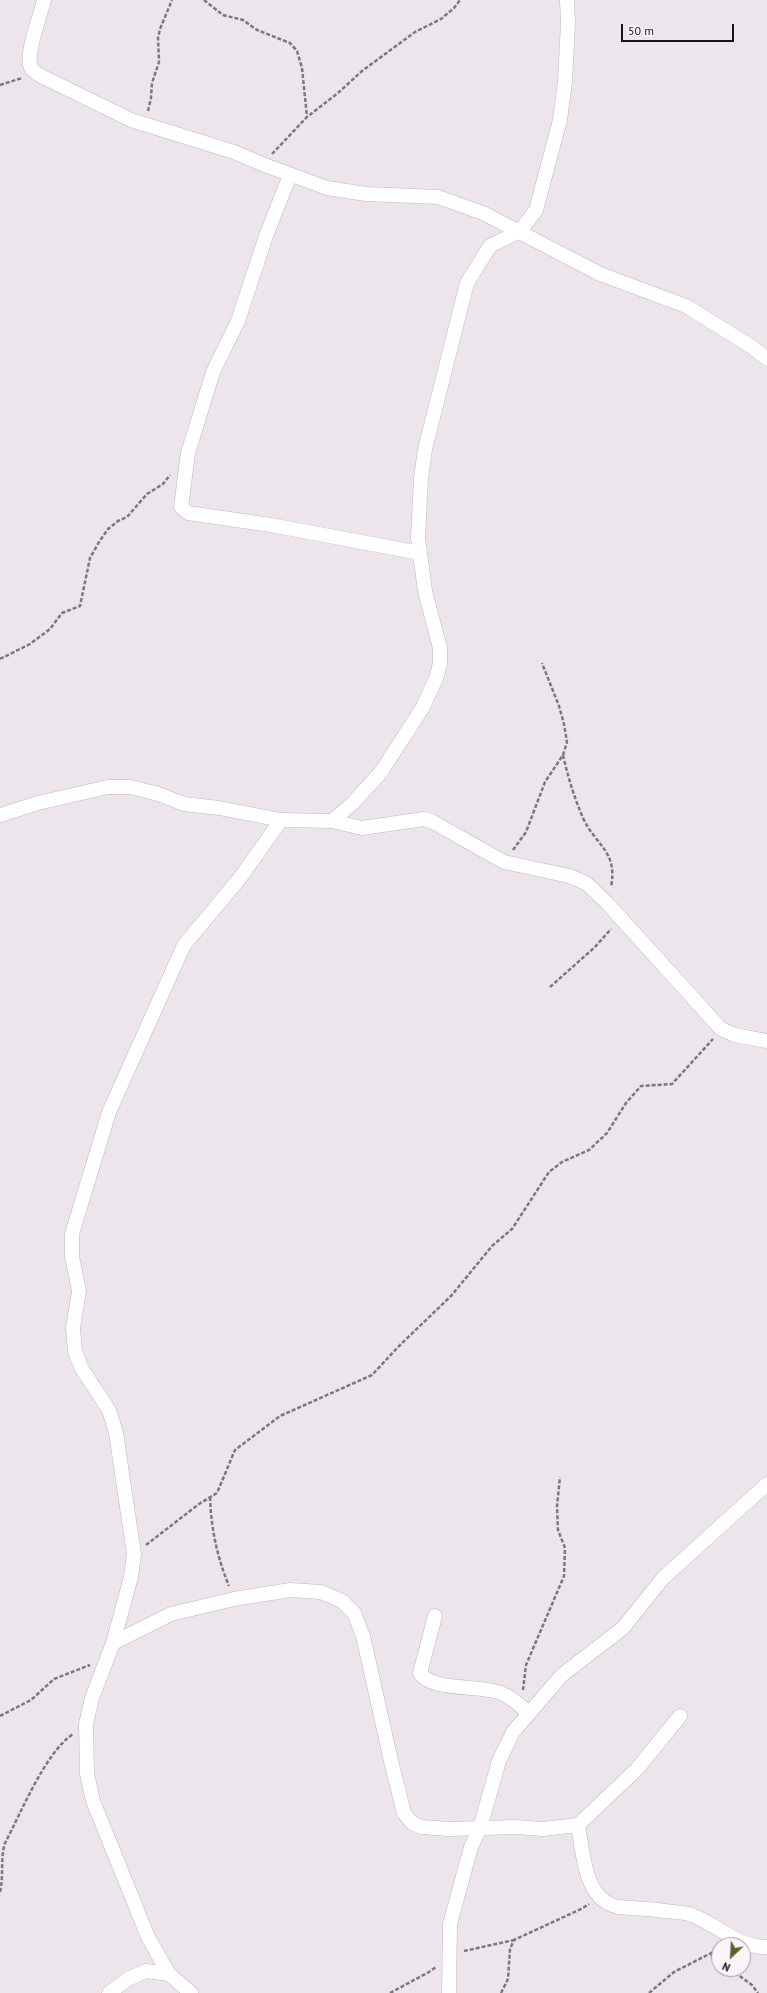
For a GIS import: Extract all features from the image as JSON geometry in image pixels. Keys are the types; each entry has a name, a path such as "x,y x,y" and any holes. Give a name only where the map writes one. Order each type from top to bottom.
{"street":[{"path":"44,0 32,48 30,64 35,72 73,92 144,125 234,152 290,175 327,188 366,194 438,197 483,213 600,274 686,306 752,347 767,359"},
{"path":"332,821 353,803 381,772 423,706 437,676 440,663 440,648 425,591 418,521 425,449 467,283 490,246 520,231 536,210 558,129 565,82 568,22 567,0"},
{"path":"290,175 266,236 238,321 213,372 188,453 181,507 188,513 270,525 420,553"},
{"path":"0,815 38,803 108,787 131,787 158,794 184,804 218,808 280,820 332,821 362,828 424,819 433,822 504,862 569,876 586,883 621,918 721,1030 736,1035 767,1041"},
{"path":"191,1993 169,1974 148,1937 93,1801 88,1774 86,1724 92,1698 112,1643 131,1577 134,1554 116,1433 109,1410 82,1369 74,1352 73,1328 79,1291 72,1256 72,1234 110,1112 184,945 240,878 280,820"},
{"path":"449,1993 450,1924 470,1847 480,1828 499,1761 525,1710 562,1675 623,1628 663,1578 767,1484"},
{"path":"112,1643 170,1614 234,1599 290,1590 321,1592 342,1601 354,1613 363,1636 390,1761 404,1813 412,1824 421,1828 450,1829 515,1827 543,1829 578,1825 637,1769 680,1716"},
{"path":"435,1616 420,1672 422,1677 439,1685 485,1688 503,1693 525,1710"},
{"path":"578,1825 586,1870 596,1894 606,1902 617,1906 651,1908 691,1915 723,1932 749,1943 767,1947"},
{"path":"109,1993 128,1979 146,1971 169,1974"}],"path":[{"path":"144,125 151,98 152,83 160,62 158,38 160,29 172,0"},
{"path":"204,0 223,16 243,20 257,30 290,43 297,51 302,68 307,117"},
{"path":"262,164 307,117 338,94 362,71 415,32 440,19 454,8 460,0"},
{"path":"0,85 17,80 35,72"},
{"path":"0,659 30,644 50,629 62,613 80,606 90,558 98,542 108,529 118,521 127,517 137,508 147,494 163,484 172,474"},
{"path":"504,862 526,832 545,782 563,755 568,738 542,663"},
{"path":"563,755 569,784 584,820 612,862 613,876 607,903"},
{"path":"550,987 594,947 621,918"},
{"path":"134,1554 210,1497 217,1494 235,1450 280,1416 372,1375 450,1296 492,1246 512,1229 549,1172 562,1162 589,1150 607,1133 626,1103 641,1086 672,1084 721,1030"},
{"path":"525,1710 526,1665 564,1576 565,1548 558,1530 557,1506 560,1477"},
{"path":"210,1497 210,1523 214,1540 234,1599"},
{"path":"0,1716 31,1700 54,1679 96,1662"},
{"path":"0,1892 2,1884 2,1851 9,1836 51,1755 62,1741 86,1724"},
{"path":"390,1993 429,1972 450,1955 514,1940 582,1909 596,1894"},
{"path":"501,1993 508,1979 510,1949 514,1940"},
{"path":"649,1993 674,1972 711,1955"},
{"path":"741,1977 752,1985 758,1993"}]}
